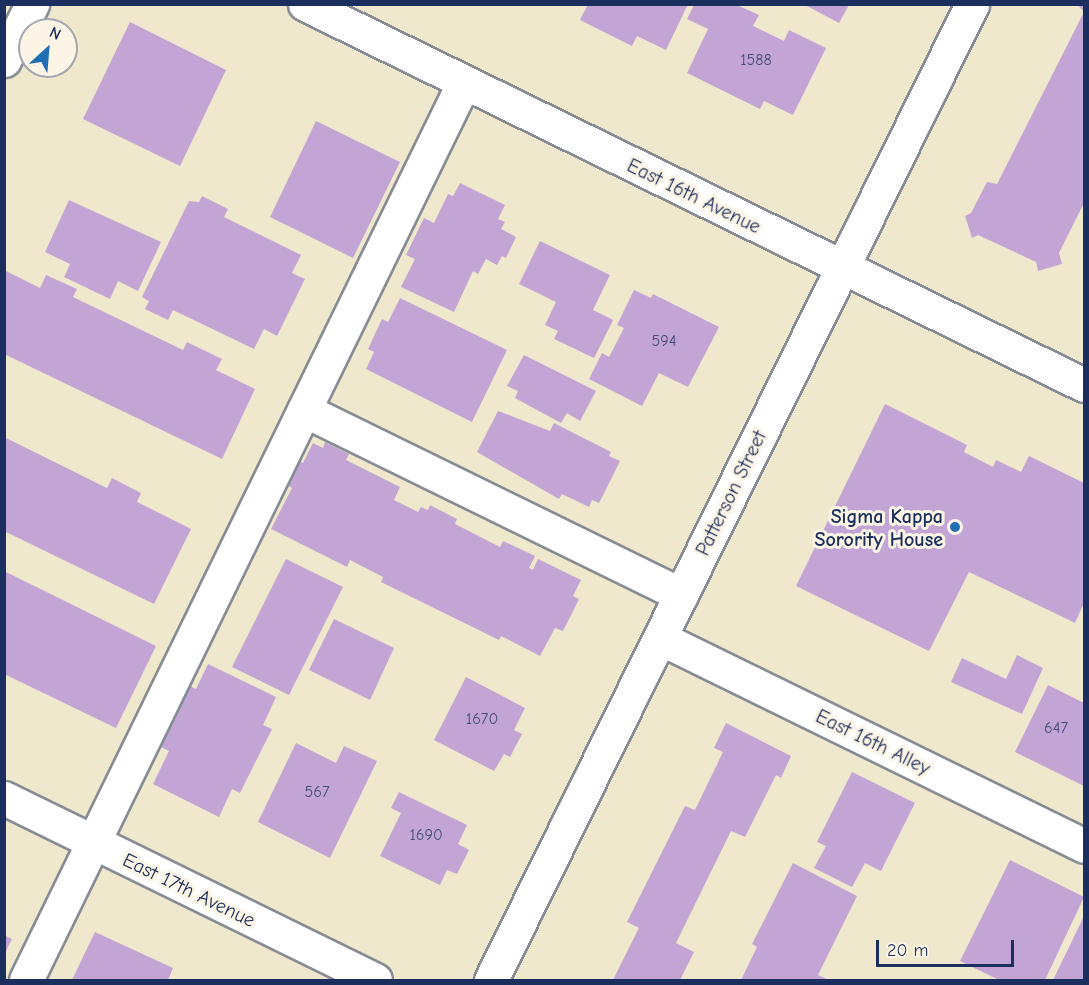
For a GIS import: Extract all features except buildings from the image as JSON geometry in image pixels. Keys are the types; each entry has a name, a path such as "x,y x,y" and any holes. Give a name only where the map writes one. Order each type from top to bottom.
{"street":[{"path":"4,60 32,4"},
{"name":"East 16th Avenue","path":"305,4 1084,385"},
{"name":"Patterson Street","path":"491,981 972,4"},
{"path":"26,981 464,82"},
{"path":"304,410 681,595"},
{"name":"East 16th Alley","path":"660,638 1084,846"},
{"name":"East 17th Avenue","path":"4,798 375,981"}],"place":[{"name":"Sigma Kappa Sorority House","path":"955,527"}]}
